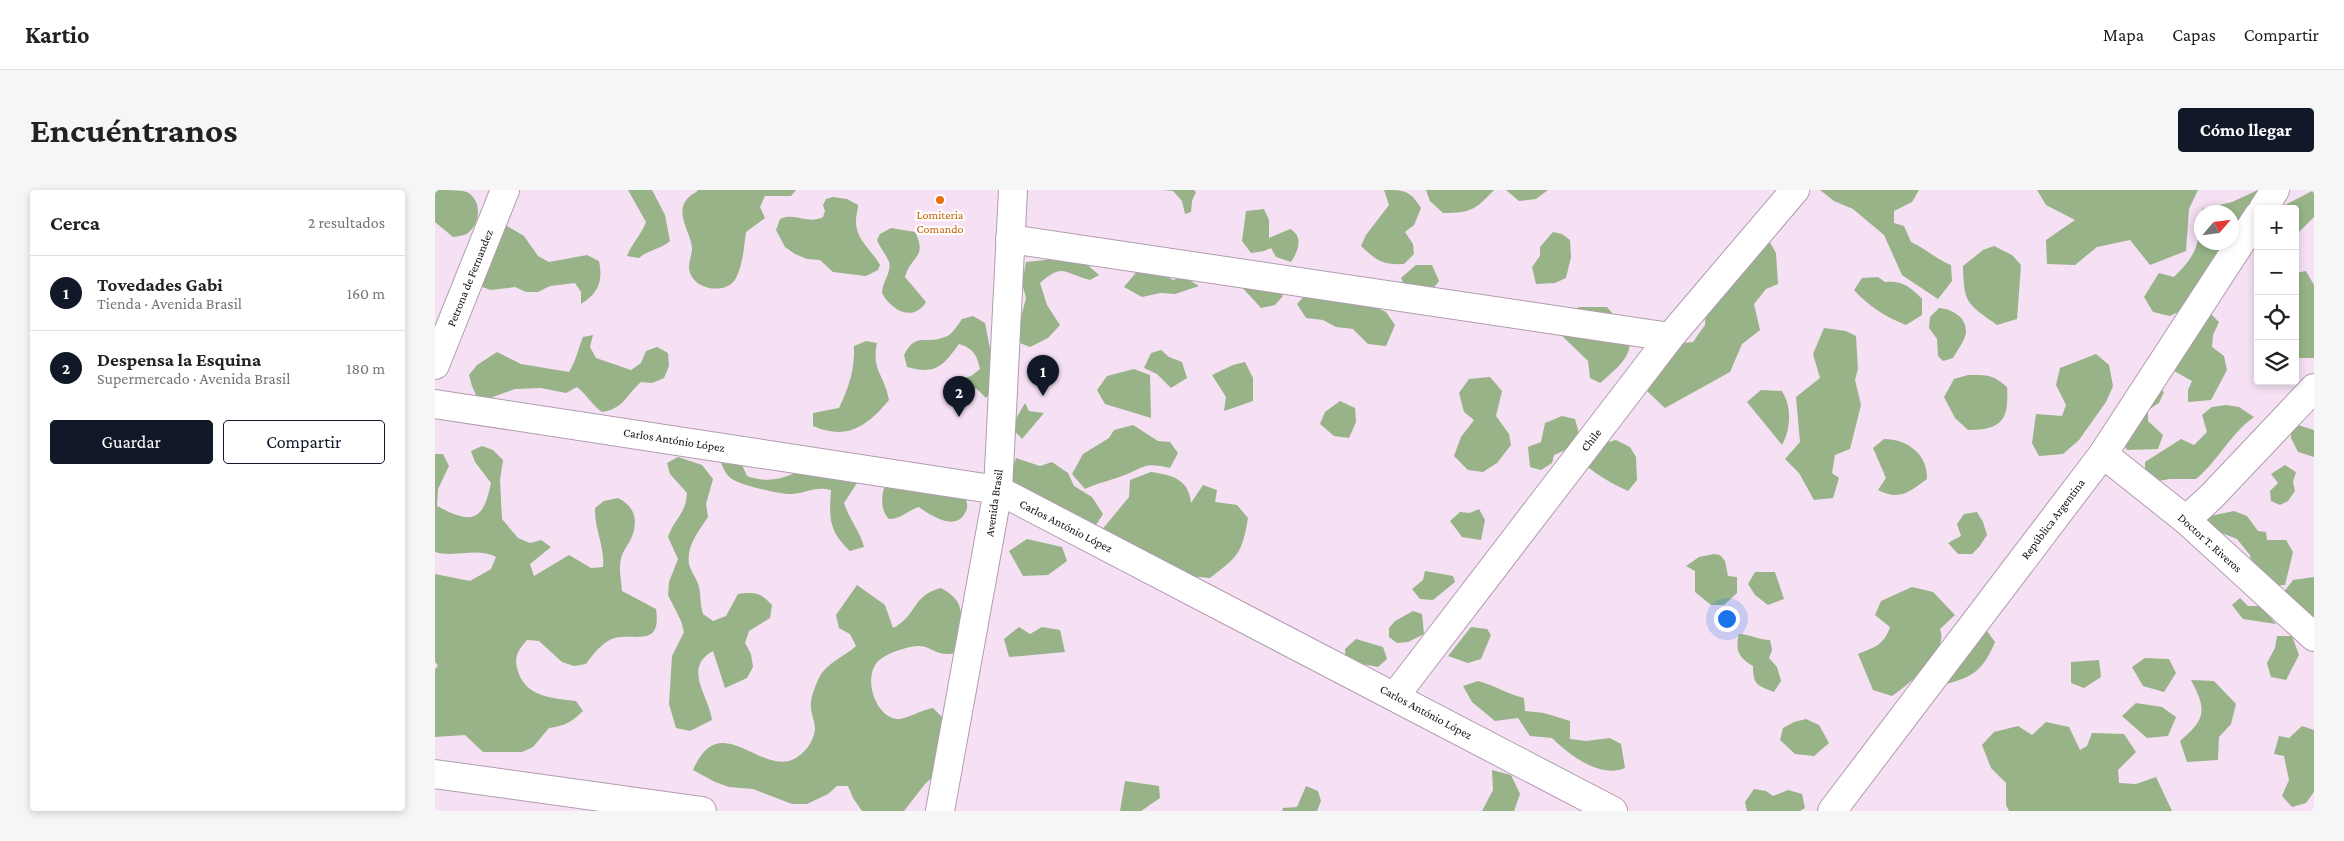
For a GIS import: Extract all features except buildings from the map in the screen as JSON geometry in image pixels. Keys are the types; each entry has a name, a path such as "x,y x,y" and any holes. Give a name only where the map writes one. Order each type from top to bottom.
{"street":[{"name":"Petrona de Fernandez","path":"435,365 505,190"},
{"name":"Avenida Brasil","path":"940,811 999,490 1013,190"},
{"name":"Chile","path":"1395,696 1670,337 1795,190"},
{"path":"2266,205 2275,190"},
{"name":"República Argentina","path":"1832,811 2103,454 2254,222"},
{"path":"1010,239 1670,337"},
{"path":"2186,520 2212,496 2314,388"},
{"name":"Carlos António López","path":"435,404 999,490 1613,811"},
{"name":"Doctor T. Riveros","path":"2103,454 2186,520 2314,637"},
{"path":"435,774 703,811"}],"green space":[{"path":"435,190 464,191 472,196 478,212 475,224 468,233 453,237 435,222"},
{"path":"628,190 652,190 665,215 670,241 639,258 627,256 646,222"},
{"path":"698,190 796,190 791,196 765,196 760,207 765,218 746,232 742,261 738,273 736,278 727,287 706,287 695,280 690,272 689,265 692,248 684,222 683,209 684,203"},
{"path":"1162,190 1194,190 1196,192 1192,201 1191,212 1185,214 1182,201 1173,191"},
{"path":"1384,190 1406,192 1410,194 1421,208 1414,225 1405,232 1413,244 1414,254 1404,264 1390,264 1380,261 1361,246 1366,235 1389,205"},
{"path":"1426,190 1494,190 1472,209 1443,213 1430,201"},
{"path":"1506,190 1548,190 1536,199 1519,201"},
{"path":"1820,190 1919,190 1912,202 1894,211 1894,223 1904,226 1911,242 1951,265 1952,281 1938,299 1902,275 1884,235 1853,209 1834,201"},
{"path":"2037,190 2198,190 2189,209 2186,251 2150,265 2130,240 2097,247 2075,265 2047,264 2046,240 2075,220 2046,205"},
{"path":"2258,190 2239,228 2239,205 2219,205 2232,202"},
{"path":"2314,190 2314,217 2299,232 2299,205 2285,205"},
{"path":"833,197 847,199 858,205 856,227 864,244 880,265 878,270 866,276 833,272 820,260 807,259 785,247 776,230 780,219 791,217 812,220 823,217 825,211 823,205 826,199"},
{"path":"1264,209 1269,220 1269,238 1290,229 1297,236 1296,254 1291,262 1276,257 1271,248 1251,253 1242,241 1246,211"},
{"path":"502,223 524,236 538,256 549,262 587,255 599,261 600,280 596,291 581,304 581,292 575,283 550,286 538,292 526,292 515,287 491,290 479,286"},
{"path":"891,228 915,232 919,240 919,252 905,277 926,302 915,312 902,312 896,309 882,293 890,266 877,240 880,234"},
{"path":"1553,232 1562,234 1570,240 1571,257 1566,278 1555,283 1536,284 1532,267 1540,256 1540,247"},
{"path":"1768,239 1776,253 1778,284 1766,289 1754,304 1760,330 1742,344 1730,372 1665,408 1648,392 1637,367 1674,344 1693,342 1705,325 1707,294"},
{"path":"1994,246 2012,255 2021,265 2017,319 1997,325 1979,312 1969,301 1964,288 1963,266 1983,250"},
{"path":"2195,250 2228,250 2203,300 2170,316 2153,312 2144,297 2159,273 2174,277"},
{"path":"1064,258 1082,260 1099,275 1090,280 1060,271 1040,283 1047,305 1060,325 1048,338 1030,347 1015,341 1026,298 1022,283 1026,262"},
{"path":"1144,263 1173,280 1184,277 1199,286 1175,294 1160,293 1142,297 1124,287"},
{"path":"1416,265 1432,265 1439,281 1432,290 1410,299 1401,278"},
{"path":"2306,271 2314,285 2314,358 2299,358 2299,272"},
{"path":"1878,277 1885,282 1901,283 1914,291 1922,299 1922,315 1906,325 1878,310 1854,290 1862,278"},
{"path":"1274,283 1283,296 1275,305 1261,308 1239,284"},
{"path":"1306,294 1366,303 1386,312 1395,325 1386,346 1368,344 1353,329 1336,327 1323,320 1306,318 1297,304"},
{"path":"1579,307 1607,307 1625,330 1629,339 1627,355 1600,383 1590,378 1588,361 1556,330 1560,317"},
{"path":"1939,308 1954,312 1961,318 1966,327 1964,339 1953,358 1943,361 1938,356 1937,339 1929,328 1930,317"},
{"path":"2209,312 2219,322 2213,335 2212,347 2224,356 2227,370 2211,400 2188,402 2188,390 2192,381 2165,366"},
{"path":"973,316 985,323 995,375 994,388 986,398 977,389 965,390 959,380 971,376 980,369 974,353 959,344 938,367 925,370 907,367 904,355 913,343 948,336 962,319"},
{"path":"1824,328 1846,331 1856,336 1858,369 1855,380 1861,405 1850,449 1835,455 1832,473 1839,478 1833,498 1814,500 1799,473 1785,459 1800,442 1796,397 1820,378 1813,354"},
{"path":"593,335 590,347 596,358 631,370 641,363 646,351 657,347 668,353 669,366 664,378 652,383 641,382 616,408 602,412 577,387 566,393 541,388 515,389 490,398 477,397 469,375 477,365 497,352 521,364 569,372 583,337"},
{"path":"866,341 877,343 877,367 889,400 865,424 856,428 837,432 813,426 813,413 839,408 851,378 854,346"},
{"path":"1161,350 1169,357 1182,362 1187,378 1171,388 1157,374 1144,368 1151,353"},
{"path":"2096,354 2109,365 2113,386 2106,402 2079,440 2063,454 2039,456 2032,443 2036,414 2062,416 2066,405 2056,385 2060,368"},
{"path":"1245,362 1253,378 1253,401 1224,411 1226,397 1212,375 1233,365"},
{"path":"1134,369 1150,375 1151,418 1105,404 1097,390 1107,376"},
{"path":"1968,375 1989,376 2007,387 2005,415 1996,425 1989,428 1968,430 1955,418 1944,397 1954,379"},
{"path":"1490,377 1502,391 1496,416 1509,434 1511,445 1497,463 1483,472 1468,470 1454,456 1461,437 1474,420 1464,412 1459,393 1469,379"},
{"path":"2154,384 2164,392 2159,403 2148,410 2148,421 2163,435 2158,449 2127,450 2114,426"},
{"path":"1761,390 1782,391 1785,398 1789,411 1789,425 1782,445 1747,402"},
{"path":"1340,401 1355,408 1356,422 1349,438 1334,436 1320,424 1325,412"},
{"path":"1025,403 1029,411 1044,413 1022,439 1011,427"},
{"path":"2226,405 2239,407 2254,417 2238,431 2196,479 2170,479 2153,482 2145,473 2145,462 2181,439 2194,445 2207,432 2202,415 2212,407"},
{"path":"1562,416 1575,419 1580,437 1607,437 1609,442 1616,440 1630,447 1636,457 1637,480 1628,491 1596,473 1568,449 1554,455 1552,463 1541,470 1530,467 1528,447 1541,442 1545,423"},
{"path":"2291,423 2314,430 2314,457 2298,452 2291,438"},
{"path":"1133,425 1158,441 1170,442 1178,453 1170,468 1154,465 1144,466 1085,489 1072,474 1083,454 1109,438 1114,430"},
{"path":"1884,439 1901,442 1915,450 1924,462 1927,479 1904,494 1892,495 1878,490 1886,478 1873,448"},
{"path":"482,446 493,450 503,460 500,480 502,519 518,538 530,543 541,540 551,547 530,564 534,576 569,555 591,568 603,567 595,508 604,501 618,498 629,506 635,521 633,534 623,553 620,564 622,591 656,609 657,621 655,629 651,634 638,637 615,638 606,642 586,664 574,666 562,662 539,641 527,640 516,660 521,678 526,685 532,690 548,697 576,701 583,711 567,723 549,728 533,747 522,752 483,752 465,735 435,737 435,669 438,666 435,661 435,574 470,581 491,569 496,557 481,553 443,554 435,552 435,454 443,454 449,466 438,489 437,506 459,516 474,516 484,506 491,483 475,462 471,451"},
{"path":"678,457 702,465 713,479 706,504 708,517 689,551 689,564 699,587 703,614 713,621 726,616 738,594 757,594 772,605 770,618 749,631 745,643 751,654 753,667 747,678 725,688 713,651 704,658 699,666 698,674 712,720 690,731 676,728 669,704 672,656 684,632 681,621 668,595 669,582 678,559 668,537 682,511 687,493 670,474 667,463"},
{"path":"1016,458 1040,466 1052,462 1068,473 1074,486 1092,497 1103,514 1093,530 1007,482"},
{"path":"819,461 853,472 857,483 844,503 864,547 850,551 834,531 830,509 831,490 815,489 792,494 761,489 732,479 721,463 742,465 747,476 767,480 793,474"},
{"path":"2285,465 2296,472 2293,482 2295,491 2288,501 2280,505 2271,501 2270,491 2278,483 2271,474"},
{"path":"1151,472 1172,477 1183,483 1190,495 1191,503 1203,485 1217,490 1215,502 1237,505 1248,518 1244,539 1238,553 1210,578 1153,573 1101,531 1129,497 1130,480"},
{"path":"889,485 965,498 967,509 961,519 949,522 929,514 919,507 898,518 889,519 884,512 882,501 884,488"},
{"path":"1479,509 1485,520 1481,540 1462,537 1450,521 1460,512 1470,513"},
{"path":"2234,511 2247,516 2258,531 2266,532 2267,540 2286,540 2293,552 2285,585 2266,586 2253,575 2250,555 2237,539 2201,525 2210,516"},
{"path":"1977,512 1983,522 1987,535 1972,554 1958,554 1948,543 1961,536 1957,524 1964,514"},
{"path":"1027,539 1062,547 1067,561 1048,575 1023,576 1009,551"},
{"path":"1714,554 1720,555 1725,561 1728,576 1737,577 1737,593 1724,605 1711,605 1695,592 1695,571 1686,566 1699,557"},
{"path":"1425,571 1453,576 1455,582 1433,600 1420,599 1412,589 1423,580"},
{"path":"1755,572 1775,572 1784,599 1768,605 1755,595 1748,584"},
{"path":"2314,577 2314,626 2280,597 2293,580"},
{"path":"857,585 885,605 893,628 907,618 925,596 941,588 956,600 961,611 961,629 955,653 943,654 924,647 910,647 882,658 876,664 872,673 871,682 876,702 889,716 900,719 933,708 942,717 948,729 934,776 925,784 904,811 862,811 853,798 848,786 837,786 828,794 807,804 792,804 753,789 729,787 693,770 704,752 715,744 728,743 768,759 781,762 794,759 805,751 811,743 815,729 811,700 819,678 826,668 856,646 850,634 839,628 836,615"},
{"path":"1912,587 1933,592 1955,615 1940,629 1939,647 1928,663 1906,686 1892,696 1873,690 1858,654 1878,645 1888,633 1890,627 1875,615 1881,601"},
{"path":"2240,598 2248,606 2261,606 2276,624 2243,619 2232,605"},
{"path":"1413,611 1422,614 1424,634 1408,642 1397,643 1389,637 1389,628 1395,621"},
{"path":"1984,624 1995,642 1983,664 1962,679 1930,689"},
{"path":"1019,627 1030,634 1042,627 1060,630 1065,652 1009,657 1004,639"},
{"path":"1471,627 1487,629 1491,635 1481,659 1468,663 1448,656"},
{"path":"1739,634 1770,640 1772,650 1769,658 1777,667 1781,681 1774,692 1760,686 1755,681 1753,666 1739,653 1737,644"},
{"path":"2277,636 2292,636 2299,655 2286,680 2271,677 2267,663 2275,648"},
{"path":"1356,639 1383,647 1387,659 1378,667 1346,661 1345,649"},
{"path":"2145,658 2169,659 2176,673 2164,692 2143,686 2132,667"},
{"path":"2099,660 2101,677 2084,688 2071,683 2071,662"},
{"path":"2191,680 2214,681 2236,704 2231,724 2219,737 2218,760 2187,762 2180,741 2195,726 2201,714 2200,699"},
{"path":"1478,681 1524,698 1525,711 1544,713 1570,721 1570,739 1586,741 1610,738 1621,744 1625,768 1615,771 1595,768 1567,751 1552,738 1530,736 1518,718 1495,721 1472,702 1463,686"},
{"path":"2136,703 2162,707 2176,717 2168,736 2147,738 2122,716"},
{"path":"1806,719 1819,725 1829,743 1814,756 1795,754 1780,740 1783,728 1794,722"},
{"path":"2046,722 2069,727 2080,750 2087,746 2092,733 2124,734 2136,752 2118,770 2119,783 2136,784 2156,777 2172,811 2009,811 2006,805 2006,783 1991,768 1982,745 1994,732 2018,726 2032,735"},
{"path":"2302,726 2314,730 2314,792 2306,803 2292,807 2282,796 2289,780 2284,756 2274,754 2279,736 2289,738"},
{"path":"1492,770 1511,775 1520,794 1514,811 1482,811 1493,790"},
{"path":"1125,781 1159,786 1160,798 1141,811 1120,811"},
{"path":"1306,786 1318,791 1321,801 1317,811 1282,811 1283,808 1297,807"},
{"path":"1754,789 1766,791 1773,796 1788,790 1802,794 1805,808 1800,811 1747,811 1745,802"}],"place":[{"name":"Lomiteria Comando","path":"940,200"},
{"name":"Tovedades Gabi","path":"1043,396"},
{"name":"Despensa la Esquina","path":"959,417"}]}
